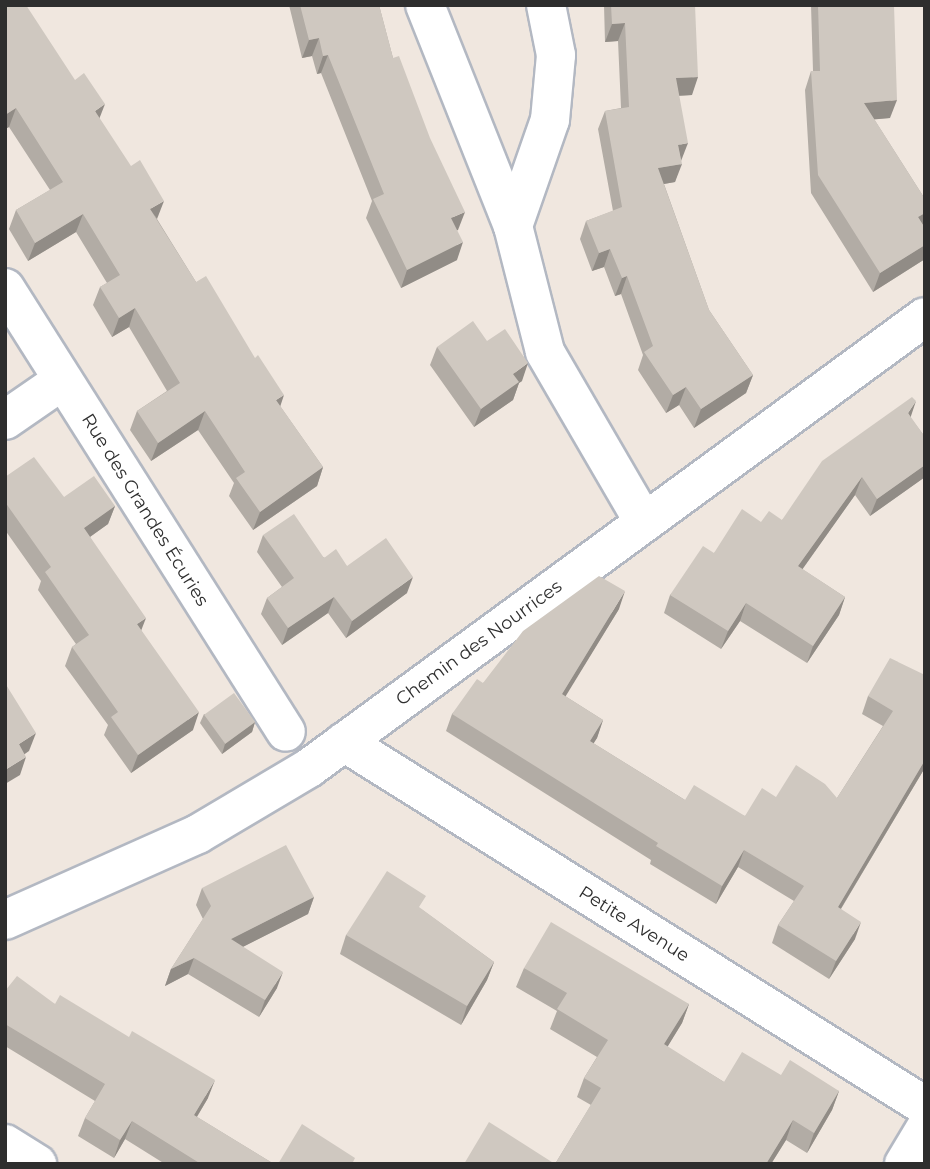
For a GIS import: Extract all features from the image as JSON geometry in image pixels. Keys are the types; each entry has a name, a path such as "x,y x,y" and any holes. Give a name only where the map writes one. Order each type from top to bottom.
{"street":[{"path":"425,5 513,226 545,352 644,522"},
{"path":"513,226 550,120 556,55 546,5"},
{"name":"Rue des Grandes Écuries","path":"5,288 286,733"},
{"name":"Chemin des Nourrices","path":"5,920 198,834 344,742 925,317"},
{"path":"5,420 64,380"},
{"name":"Petite Avenue","path":"344,742 925,1106"},
{"path":"904,1164 925,1129"},
{"path":"5,1144 37,1164"}],"building":[{"path":"5,5 26,5 75,80 84,73 105,104 95,111 131,166 140,160 164,201 150,209 196,282 206,276 255,358 258,355 284,395 276,400 323,467 260,512 236,478 245,472 205,411 158,443 137,411 180,383 135,308 119,318 100,287 120,275 83,214 35,243 16,210 63,182 16,108 5,115"},
{"path":"300,5 379,5 393,58 399,56 430,138 465,212 451,218 463,242 407,270 373,199 384,194 328,55 323,56 319,38 309,40"},
{"path":"611,5 695,5 698,77 676,78 688,143 678,145 682,164 658,168 709,310 753,375 701,409 686,387 673,395 644,352 653,346 627,276 622,278 610,249 599,253 586,221 622,207 605,111 629,107 625,23 612,24"},
{"path":"818,5 894,5 897,100 864,103 925,199 925,213 918,217 925,228 925,245 880,273 818,175 811,71 820,71"},
{"path":"473,321 487,341 505,329 528,363 513,374 519,382 481,409 437,347"},
{"path":"912,397 916,401 908,413 925,437 925,465 877,499 862,477 798,566 845,597 813,646 746,603 728,631 670,595 703,546 714,553 742,509 761,522 769,511 782,520 822,461"},
{"path":"34,457 64,497 94,476 115,506 84,528 146,618 137,624 199,712 138,755 111,717 118,712 72,647 89,635 45,572 51,567 5,502 5,477"},
{"path":"294,514 324,558 336,549 347,566 386,538 413,577 352,621 334,597 288,628 267,598 294,578 263,535"},
{"path":"599,576 625,591 562,694 603,720 590,741 685,800 694,785 745,816 762,788 776,797 796,765 825,784 837,798 893,711 868,696 890,658 925,675 925,760 838,907 861,922 836,961 778,925 804,886 744,850 722,886 452,714 477,679 483,683 523,631"},
{"path":"5,683 36,733 19,744 26,757 5,770"},
{"path":"234,693 255,722 225,744 204,715"},
{"path":"286,845 314,897 231,939 283,972 265,1000 194,958 171,969 211,906 202,888"},
{"path":"387,871 426,896 419,907 494,962 467,1006 346,935"},
{"path":"551,922 689,1004 664,1044 724,1082 742,1052 781,1075 790,1060 839,1091 814,1133 793,1120 766,1164 555,1164 601,1088 584,1078 608,1040 557,1009 567,993 524,968"},
{"path":"17,976 55,1004 60,995 129,1037 132,1031 215,1080 194,1115 274,1164 201,1164 132,1121 120,1140 85,1118 105,1084 5,1024 5,991"},
{"path":"489,1122 555,1164 464,1164"},
{"path":"302,1124 355,1158 352,1164 278,1164"}]}
